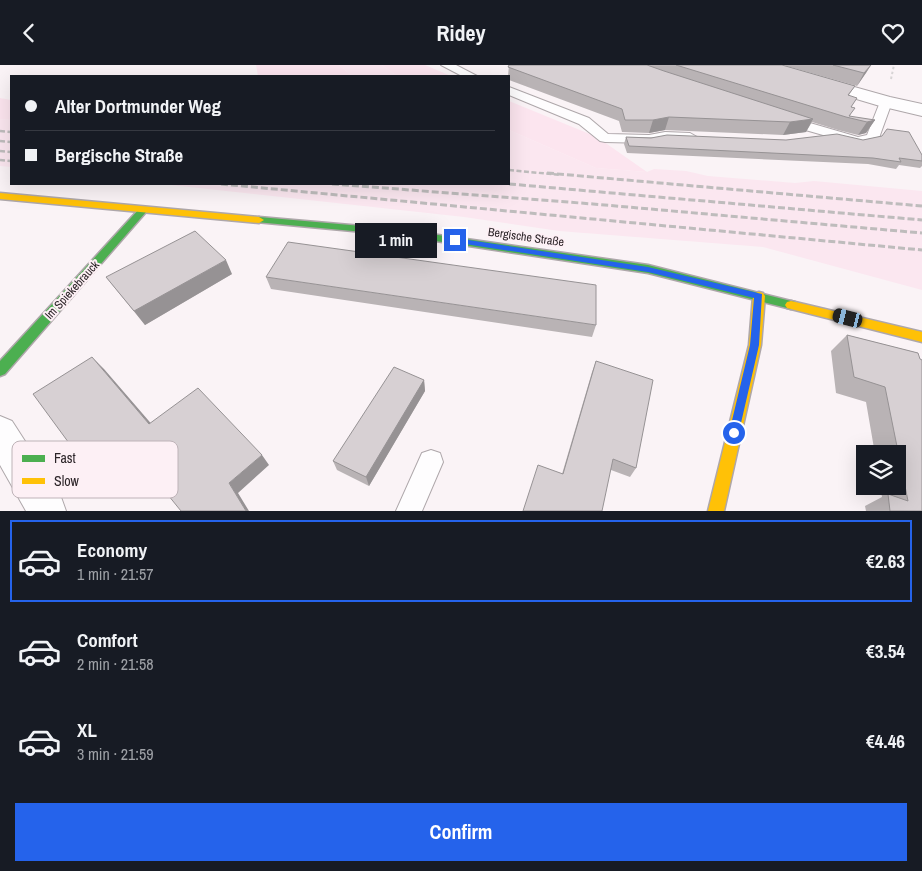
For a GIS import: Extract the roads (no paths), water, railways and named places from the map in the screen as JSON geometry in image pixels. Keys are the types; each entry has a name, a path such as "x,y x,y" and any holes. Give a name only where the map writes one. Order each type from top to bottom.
{"street":[{"path":"758,65 886,102 922,110"},
{"name":"Bergische Straße","path":"0,196 396,232 648,269 922,337"},
{"name":"Im Spiekebrauck","path":"0,370 143,210"},
{"path":"716,511 755,345 759,296"},
{"path":"0,432 12,452"},
{"path":"39,498 47,511"}],"lane":[{"path":"447,65 469,75"},
{"path":"510,91 584,121 606,138 704,137"},
{"path":"773,116 858,141 872,138 886,102"},
{"path":"800,139 833,135"},
{"path":"409,511 431,462"}],"railway":[{"path":"0,131 10,132"},
{"path":"0,141 10,142"},
{"path":"0,151 10,152"},
{"path":"0,160 10,161"},
{"path":"510,170 561,175"},
{"path":"547,173 922,206"},
{"path":"510,184 922,220"},
{"path":"232,185 922,250"},
{"path":"345,185 593,204 922,233"}]}
